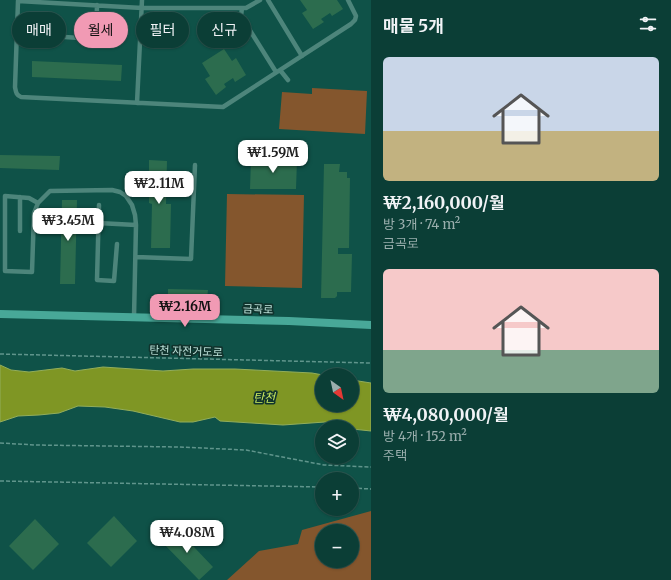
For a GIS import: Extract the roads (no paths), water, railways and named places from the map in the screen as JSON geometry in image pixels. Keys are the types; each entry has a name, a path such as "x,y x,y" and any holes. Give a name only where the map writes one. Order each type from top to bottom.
{"main road":[{"name":"금곡로","path":"0,314 289,321 371,325"}],"lane":[{"path":"137,103 142,0"},
{"path":"18,12 18,1 142,8 246,8 260,0"},
{"path":"268,0 302,56"},
{"path":"16,48 15,87 17,95 21,97 223,107 351,24 355,20 356,12 348,0"},
{"path":"98,5 98,12"},
{"path":"242,8 241,16 276,72"},
{"path":"280,70 288,80"},
{"path":"136,257 191,259 195,165"},
{"path":"38,203 29,198 5,196 5,271 32,272 34,212 38,203 50,191 112,190 120,192 126,196 132,205 136,225 134,317"},
{"path":"20,197 20,231"},
{"path":"99,205 97,280 114,281 117,244"},
{"path":"98,223 136,225"}],"water":[{"name":"탄천","path":"0,365 11,370 29,372 62,368 75,371 103,367 163,371 235,369 312,373 315,374 315,412 359,412 359,381 371,383 371,431 359,430 359,420 315,420 315,423 283,425 220,421 215,417 193,422 180,422 133,411 105,407 78,406 59,413 18,416 0,422"}]}
